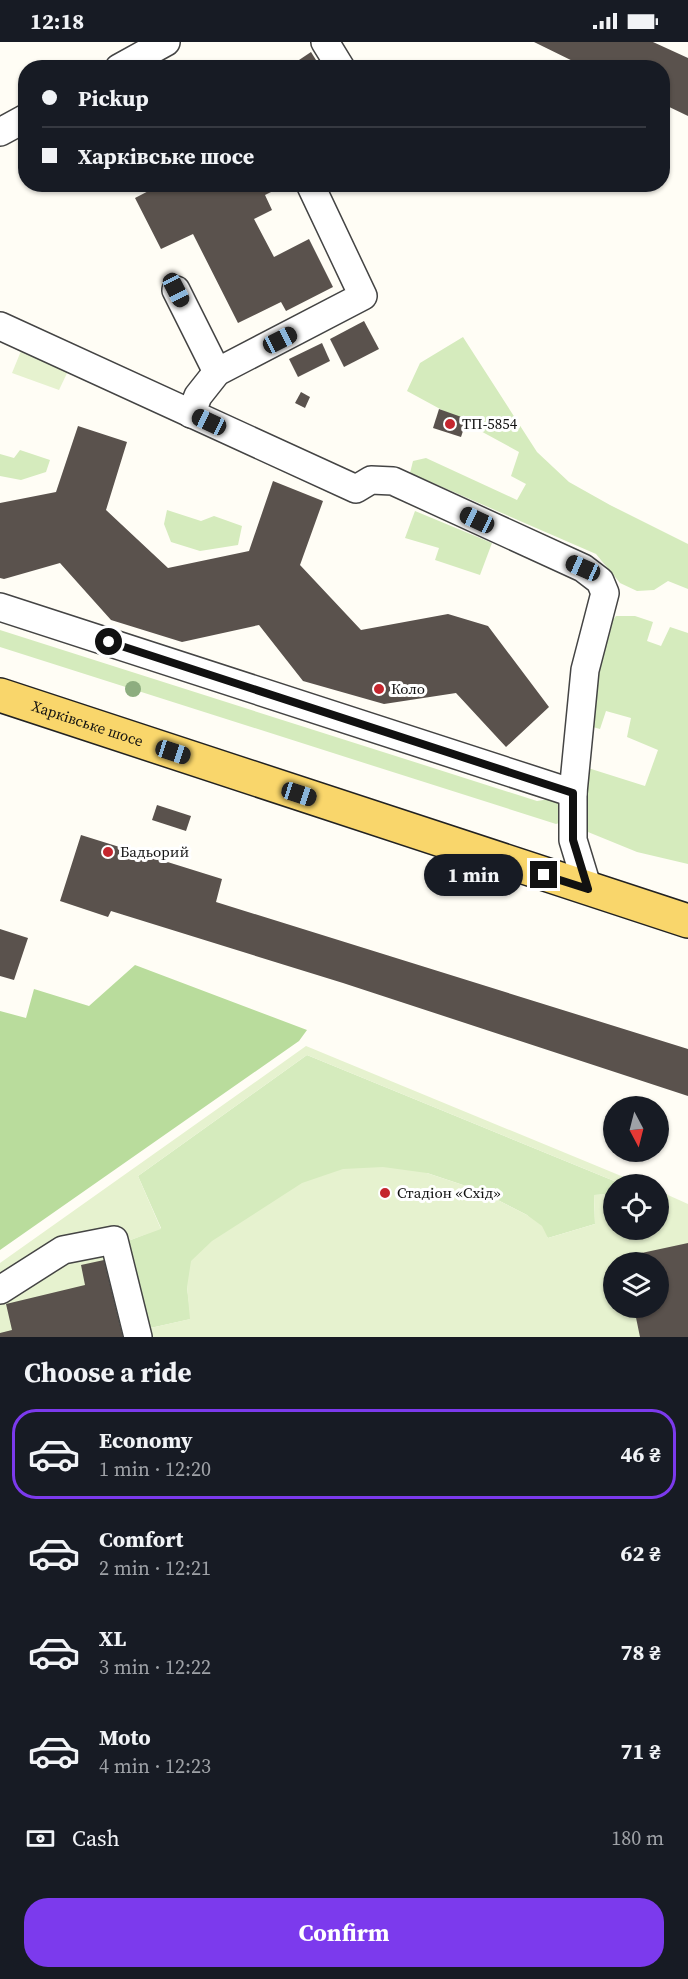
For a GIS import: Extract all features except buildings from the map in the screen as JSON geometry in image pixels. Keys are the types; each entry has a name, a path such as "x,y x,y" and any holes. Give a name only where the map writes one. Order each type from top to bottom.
{"main road":[{"name":"Харківське шосе","path":"0,694 688,921"}],"street":[{"path":"123,57 166,42"},
{"path":"325,42 336,60"},
{"path":"0,132 18,122"},
{"path":"191,414 198,396 217,372 363,297 314,192"},
{"path":"176,290 217,372"},
{"path":"0,326 356,489 371,480 393,481 583,568 600,581 605,593 585,670 573,793 573,840 588,889"},
{"path":"0,607 573,793"},
{"path":"0,1290 63,1250 114,1240 138,1337"}],"green space":[{"path":"463,337 537,452 569,482 688,544 688,589 668,581 654,590 637,591 620,583 596,554 410,473 413,461 426,458 517,500 526,484 511,476 519,452 407,391 420,363"},
{"path":"21,351 69,369 59,390 12,373"},
{"path":"20,450 50,460 46,472 21,480 0,476 0,454 14,458"},
{"path":"167,510 201,521 214,516 242,526 238,545 200,551 171,542 164,524"},
{"path":"415,511 492,543 480,575 435,560 439,548 405,538"},
{"path":"616,616 635,616 653,622 647,641 661,646 670,627 688,633 688,864 637,852 588,832 588,768 645,786 658,750 627,737 631,718 606,711 600,729 589,726 604,631"},
{"path":"0,630 537,801 556,798 566,801 565,821 556,824 0,647"},
{"path":"135,965 307,1030 299,1041 0,1250 0,1011 26,1018 34,989 89,1006"},
{"name":"Стадіон «Схід»","path":"306,1046 616,1174 603,1174 603,1176 307,1055 138,1176 161,1229 128,1241 146,1329 190,1319 187,1287 191,1261 212,1241 302,1183 343,1169 383,1167 427,1173 478,1190 527,1215 542,1226 548,1238 595,1224 594,1195 603,1195 603,1240 669,1240 669,1195 688,1204 688,1337 0,1337 0,1263"},
{"path":"307,1055 603,1176 603,1195 594,1195 595,1224 548,1238 527,1215 478,1190 427,1173 187,1287 191,1319 146,1329 128,1241 161,1228 138,1176"}],"place":[{"name":"ТП-5854","path":"450,424"},
{"name":"Коло","path":"379,689"},
{"name":"Бадьорий","path":"108,852"},
{"name":"Стадіон «Схід»","path":"385,1193"}],"route":[{"path":"109,642 573,793 573,840 588,889 544,875"}]}
